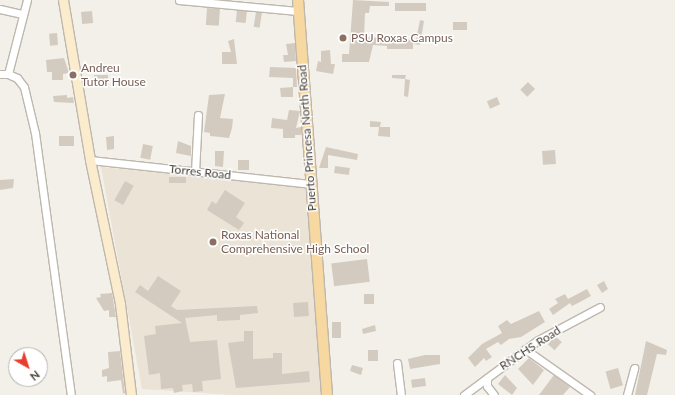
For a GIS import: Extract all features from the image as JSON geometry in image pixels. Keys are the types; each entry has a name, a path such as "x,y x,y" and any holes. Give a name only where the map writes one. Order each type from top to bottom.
{"main road":[{"name":"Puerto Princesa North Road","path":"298,0 297,11 326,395"}],"street":[{"path":"8,74 22,14 27,0"},
{"path":"63,0 90,160 120,304 131,395"},
{"path":"179,0 297,11"},
{"path":"0,9 22,14"},
{"path":"0,74 8,74 17,78 24,87 35,133 71,395"},
{"path":"195,172 198,115"},
{"name":"Torres Road","path":"90,160 310,184"},
{"name":"RNCHS Road","path":"464,395 525,349 600,307"},
{"path":"525,349 590,395"},
{"path":"397,363 401,395"},
{"path":"627,395 634,368"},
{"path":"486,378 487,386 494,395"}],"shaded area":[{"name":"Roxas National Comprehensive High School","path":"101,167 306,187 322,395 234,395 142,389"}],"building":[{"path":"353,0 389,2 389,6 370,6 369,13 365,13 364,37 416,40 420,20 424,21 420,45 413,44 413,49 387,49 387,46 373,45 369,62 342,62 342,54 349,54"},
{"path":"395,3 426,3 426,11 395,11"},
{"path":"207,8 220,9 219,26 206,25"},
{"path":"237,10 247,11 246,23 236,22"},
{"path":"92,11 93,23 82,24 81,12"},
{"path":"256,12 262,13 260,28 254,27"},
{"path":"453,22 467,22 467,30 453,30"},
{"path":"57,33 58,45 50,46 49,34"},
{"path":"234,39 237,64 222,64 222,52 231,52 228,41"},
{"path":"295,43 296,61 284,62 283,55 288,55 286,44"},
{"path":"330,50 331,64 335,64 333,74 316,71 318,61 321,62 321,51"},
{"path":"64,58 69,73 63,74 63,80 52,80 52,72 47,72 46,60"},
{"path":"270,67 296,68 297,87 293,87 293,78 269,77"},
{"path":"94,75 108,75 108,83 94,83"},
{"path":"392,75 406,75 405,79 392,78"},
{"path":"405,79 410,80 408,97 404,96"},
{"path":"528,82 535,89 527,97 520,90"},
{"path":"293,87 293,97 281,97 280,88"},
{"path":"225,94 220,118 233,119 229,138 210,136 210,133 204,132 209,95"},
{"path":"67,95 67,98 73,97 74,103 54,102 53,96"},
{"path":"497,97 500,104 490,109 487,101"},
{"path":"289,110 300,111 296,128 301,127 301,135 295,135 295,138 283,138 283,129 271,128 272,118 287,120"},
{"path":"370,121 381,122 380,127 390,127 390,137 378,136 379,127 370,127"},
{"path":"59,136 74,136 74,146 59,146"},
{"path":"114,136 114,149 107,150 106,137"},
{"path":"178,141 191,146 191,156 176,153"},
{"path":"143,144 153,146 150,160 140,158"},
{"path":"326,147 358,154 357,160 328,155 328,168 319,168"},
{"path":"555,150 556,164 543,165 542,151"},
{"path":"215,151 224,151 223,167 215,166"},
{"path":"238,160 249,160 249,170 238,170"},
{"path":"335,166 350,168 349,175 334,173"},
{"path":"169,177 186,177 186,183 169,183"},
{"path":"14,179 13,188 0,190 0,180"},
{"path":"125,181 134,186 123,205 114,200"},
{"path":"225,190 245,203 236,217 244,223 239,230 207,210 212,201 216,204"},
{"path":"367,259 370,282 334,286 331,263"},
{"path":"158,276 181,291 171,306 177,310 257,306 258,313 240,315 240,320 217,321 217,315 185,318 190,342 217,340 221,379 202,381 203,391 193,392 192,384 182,385 183,391 174,393 173,388 161,389 160,373 149,375 144,336 156,334 155,326 182,323 135,292 140,285 148,291"},
{"path":"604,281 608,289 602,293 597,285"},
{"path":"587,289 591,296 580,302 572,306 570,303 553,315 549,309 558,303 555,299 565,294 568,299"},
{"path":"112,293 116,317 109,317 109,310 104,311 96,298 101,297 100,294"},
{"path":"364,294 374,294 374,304 364,304"},
{"path":"308,302 309,316 294,317 293,303"},
{"path":"539,311 545,322 521,337 509,339 501,345 498,342 486,349 492,357 486,361 484,358 475,367 468,358 482,344 502,333 498,326 507,320 511,324"},
{"path":"332,322 341,322 341,338 332,338"},
{"path":"375,325 376,331 363,334 362,329"},
{"path":"244,331 253,331 253,359 273,358 273,353 282,353 282,374 309,371 310,382 236,388 228,343 244,341"},
{"path":"555,336 562,342 555,350 548,344"},
{"path":"646,341 667,350 666,355 657,354 647,395 635,395"},
{"path":"368,350 378,350 378,361 368,361"},
{"path":"120,351 125,393 123,394 121,380 107,382 107,376 102,377 102,370 109,368 108,352"},
{"path":"425,355 440,355 440,364 410,369 408,359"},
{"path":"529,358 544,370 533,385 518,369"},
{"path":"352,365 363,368 361,375 350,371"},
{"path":"618,368 623,385 610,389 606,372"},
{"path":"505,375 517,388 512,395 498,384"},
{"path":"554,375 570,387 563,395 539,395"},
{"path":"425,378 426,386 412,388 411,380"}],"place":[{"name":"PSU Roxas Campus","path":"343,38"},
{"name":"Andreu Tutor House","path":"73,75"},
{"name":"Roxas National Comprehensive High School","path":"213,242"}]}
